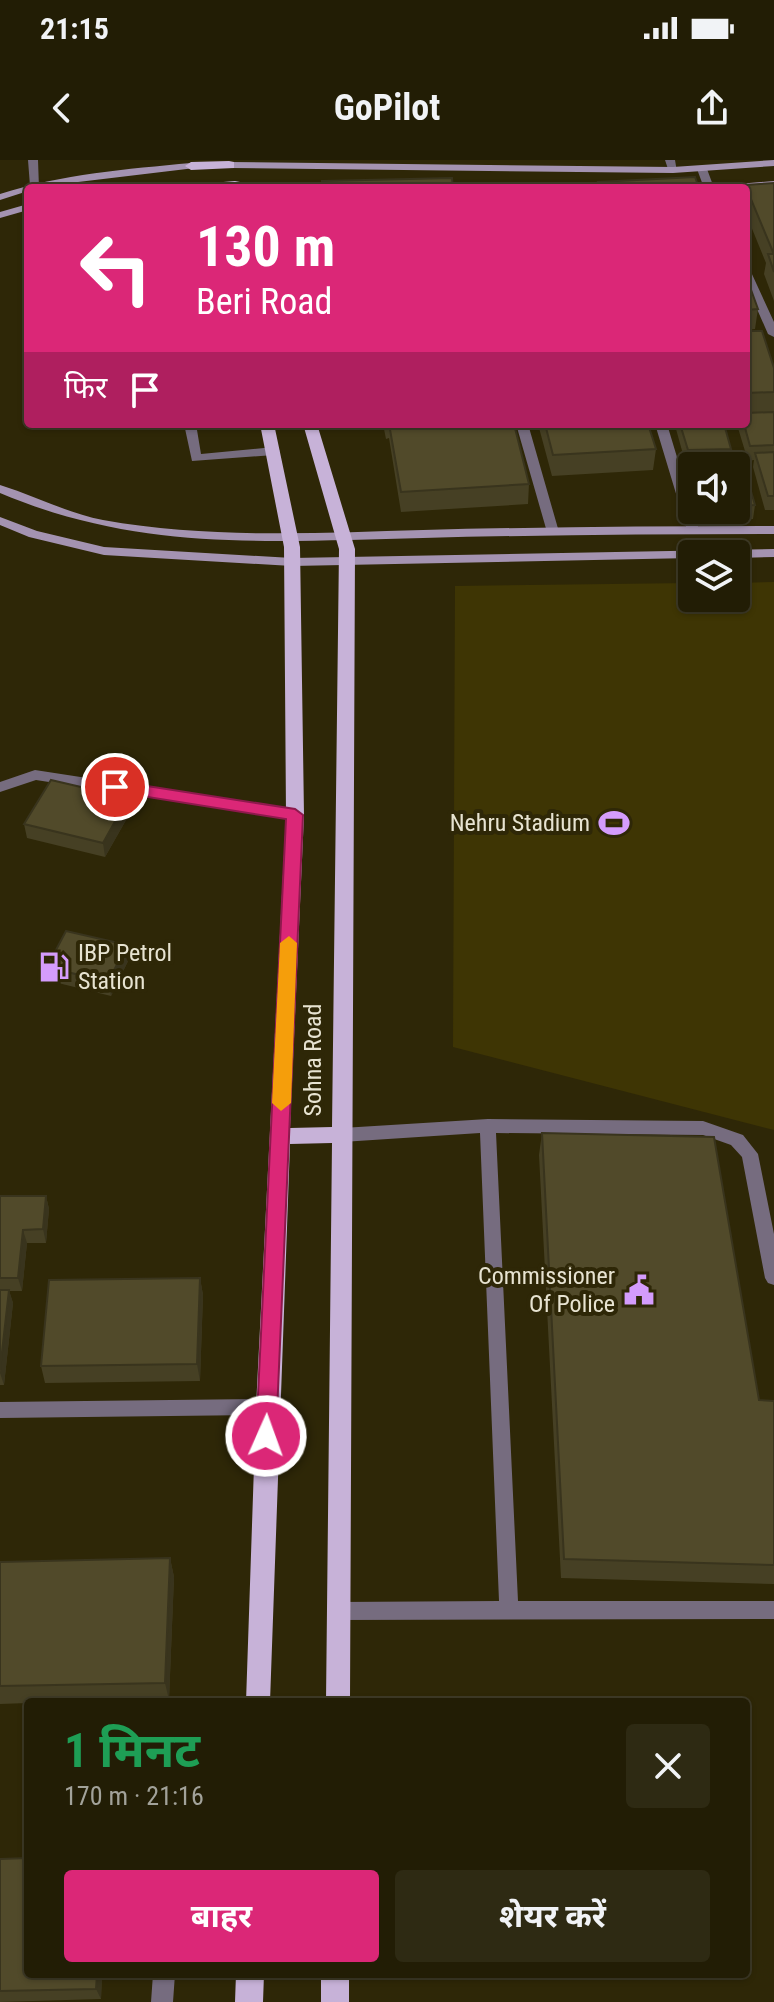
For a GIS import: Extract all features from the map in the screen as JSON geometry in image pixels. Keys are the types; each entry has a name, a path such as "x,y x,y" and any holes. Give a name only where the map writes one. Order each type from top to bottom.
{"main road":[{"path":"47,184 190,163 672,165 702,169 774,163"},
{"path":"190,163 198,184"},
{"path":"228,163 234,184"},
{"path":"750,186 774,184"},
{"path":"0,197 24,189"},
{"path":"0,215 24,208"},
{"name":"Sohna Road","path":"258,1698 267,1407 295,815 292,562 290,535 268,428"},
{"name":"Sohna Road","path":"311,428 343,536 347,560 338,1698"},
{"path":"0,489 64,516 112,528 173,534 343,536 774,530"},
{"path":"0,521 33,534 104,551 292,562 774,553"},
{"path":"280,1136 342,1135"},
{"path":"249,2002 250,1978"},
{"path":"335,1978 335,2002"}],"street":[{"path":"31,184 33,160"},
{"path":"702,169 708,184"},
{"path":"750,281 774,335 760,336"},
{"path":"191,428 196,458 274,451"},
{"path":"523,428 553,532"},
{"path":"662,428 693,530"},
{"path":"0,787 35,775 295,815"},
{"path":"342,1135 488,1126 703,1128 737,1140 750,1154 774,1278"},
{"path":"488,1126 509,1609"},
{"path":"0,1410 267,1407"},
{"path":"338,1611 774,1610"},
{"path":"162,2002 164,1978"}],"shaded area":[{"name":"Nehru Stadium","path":"774,582 774,1130 453,1047 455,586 678,583 678,612 750,612 750,583"}],"building":[{"path":"695,177 698,184 599,184"},
{"path":"452,178 453,184 322,184 322,181"},
{"path":"774,183 774,252 750,197 750,185"},
{"path":"768,254 774,254 774,272"},
{"path":"750,287 758,309 750,310"},
{"path":"750,331 762,331 774,368 774,392 750,393"},
{"path":"774,412 774,445 750,446 745,428 750,428 750,413"},
{"path":"390,428 515,428 529,484 401,492"},
{"path":"546,428 649,428 656,449 553,455"},
{"path":"681,428 725,428 731,449 688,450"},
{"path":"774,452 774,496 768,496 755,453"},
{"path":"750,488 755,505 750,505"},
{"path":"51,780 128,798 103,843 24,824"},
{"path":"66,931 127,945 108,982 47,967"},
{"name":"Commissioner Of Police","path":"542,1133 714,1137 759,1400 774,1401 774,1565 564,1559"},
{"path":"0,1196 46,1196 43,1229 23,1230 18,1278 0,1278"},
{"path":"200,1278 197,1364 41,1366 49,1280"},
{"path":"0,1290 9,1290 0,1370"},
{"path":"170,1558 165,1683 0,1686 0,1562"},
{"path":"24,1858 24,1978 97,1978 96,1989 0,1991 0,1859"}],"slow traffic":[{"path":"281,1103 289,943"}],"place":[{"name":"Nehru Stadium","path":"614,823"},
{"name":"IBP Petrol Station","path":"54,967"},
{"name":"Commissioner Of Police","path":"639,1290"}],"route":[{"path":"115,787 295,815 266,1436"}]}
